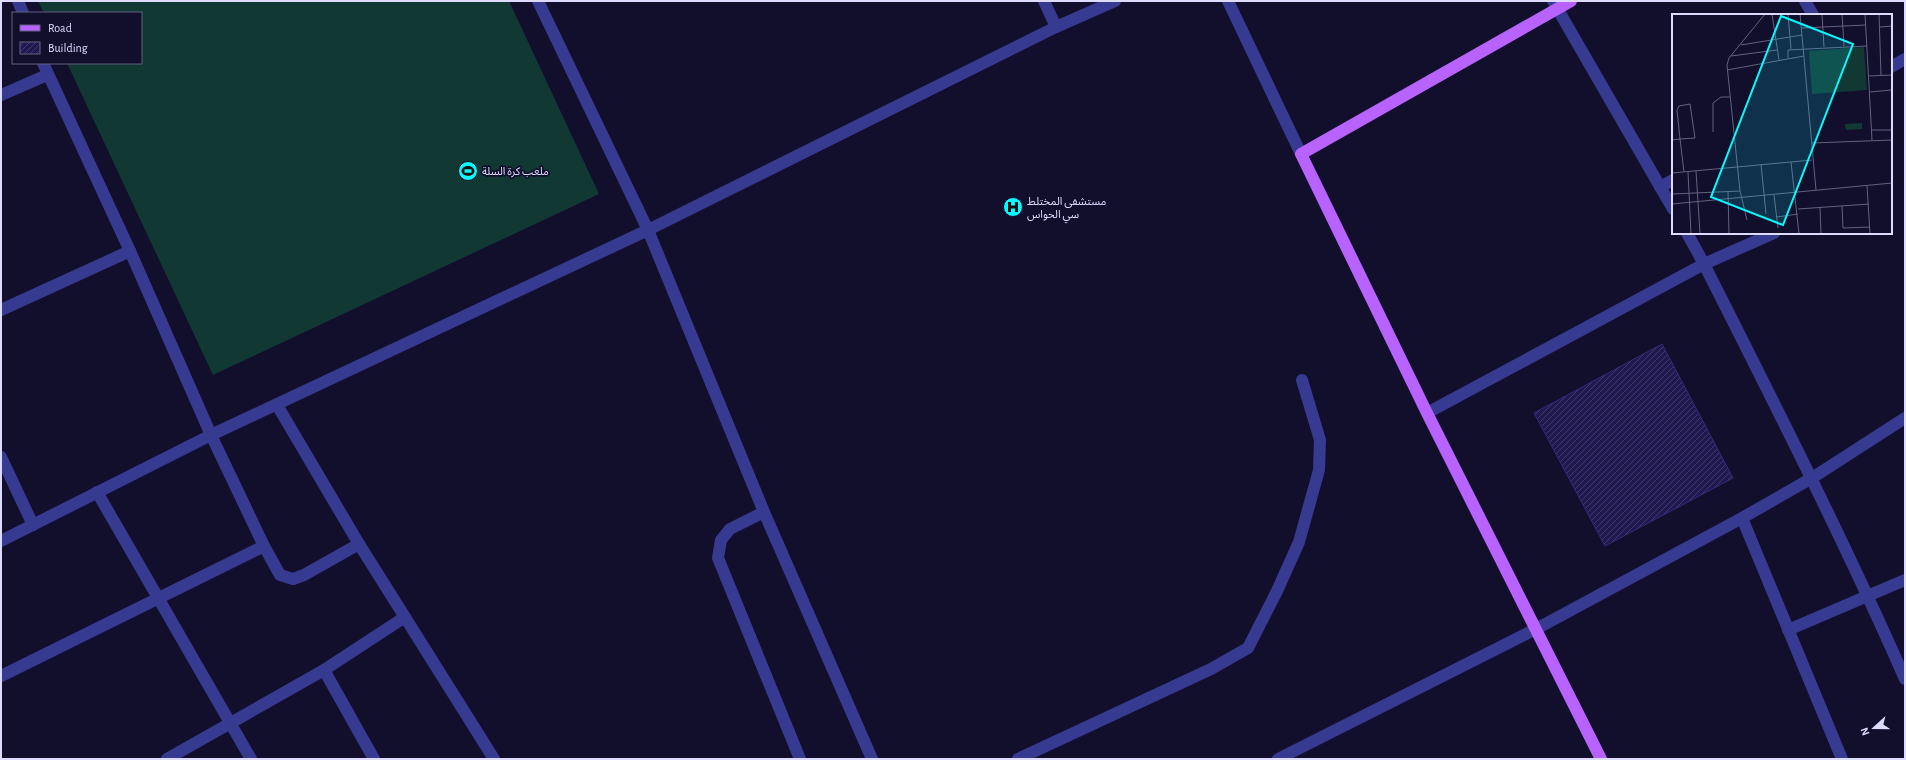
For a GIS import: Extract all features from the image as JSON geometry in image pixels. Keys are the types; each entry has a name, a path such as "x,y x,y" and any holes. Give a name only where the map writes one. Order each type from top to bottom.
{"main road":[{"path":"1571,1 1555,5 1301,154 1600,759"}],"street":[{"path":"18,1 23,12"},
{"path":"538,1 648,230 764,512 872,759"},
{"path":"1044,1 1056,28"},
{"path":"1,541 212,435 648,230 1056,28 1115,1"},
{"path":"1228,1 1301,154"},
{"path":"1805,1 1812,14"},
{"path":"1555,5 1672,208"},
{"path":"1892,66 1905,59"},
{"path":"42,64 130,251 212,435 264,546 280,575 294,579 304,575 359,544"},
{"path":"1,95 47,75"},
{"path":"1660,187 1672,181"},
{"path":"1688,234 1812,478 1868,595 1905,679"},
{"path":"1428,413 1704,264 1772,234"},
{"path":"1,310 130,251"},
{"path":"1018,759 1211,669 1248,648 1278,591 1299,542 1319,470 1320,440 1302,380"},
{"path":"277,404 359,544 494,759"},
{"path":"1278,759 1536,629 1742,518 1812,478 1905,418"},
{"path":"1,457 33,524"},
{"path":"97,492 251,759"},
{"path":"764,512 730,529 721,540 718,558 800,759"},
{"path":"1742,518 1842,759"},
{"path":"1,676 264,546"},
{"path":"1788,630 1905,580"},
{"path":"167,759 324,670 405,617"},
{"path":"324,670 374,759"}],"green space":[{"path":"38,1 509,1 599,194 213,375 67,64 142,64 142,12 44,12"}],"building":[{"path":"1662,344 1733,478 1605,546 1534,413"}],"place":[{"name":"ملعب كرة السلة","path":"468,171"},
{"name":"مستشفى المختلط سي الحواس","path":"1013,207"}]}
